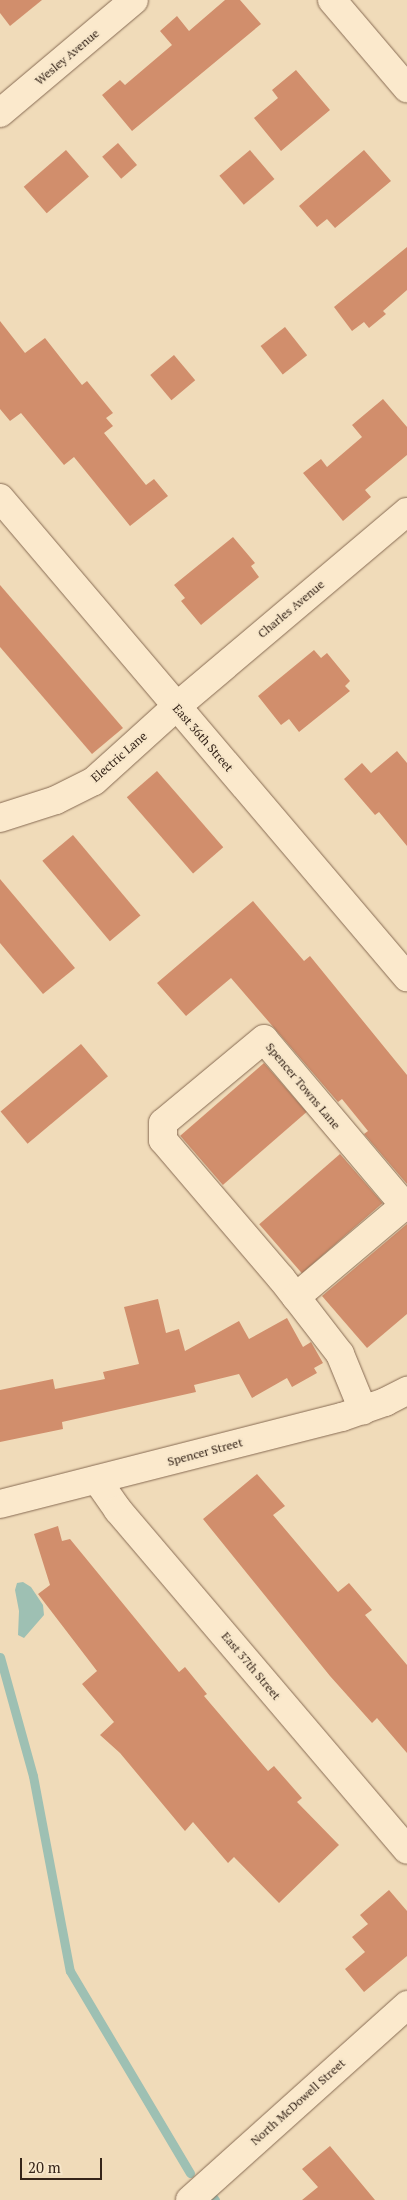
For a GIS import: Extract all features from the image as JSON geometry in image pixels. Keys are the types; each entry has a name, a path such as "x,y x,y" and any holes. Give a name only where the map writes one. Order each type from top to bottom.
{"street":[{"name":"Wesley Avenue","path":"0,113 134,0"},
{"path":"332,0 407,88"},
{"name":"East 36th Street","path":"0,498 407,977"},
{"name":"Charles Avenue","path":"176,706 407,512"},
{"name":"Electric Lane","path":"0,818 56,800 94,781 176,706"},
{"name":"Spencer Towns Lane","path":"296,1297 400,1209 399,1199 264,1039 163,1123 163,1140 296,1297 340,1354 363,1410"},
{"name":"Spencer Street","path":"0,1504 363,1410 407,1391"},
{"name":"East 37th Street","path":"97,1480 118,1510 407,1850"},
{"name":"North McDowell Street","path":"190,2200 407,2005"}],"shaded area":[{"path":"23,1582 31,1587 43,1605 44,1615 24,1638 18,1635 19,1611 15,1590 17,1583"}],"building":[{"path":"0,0 42,0 10,26 0,13"},
{"path":"225,0 240,0 261,24 132,131 102,95 120,80 125,85 172,45 160,31 177,16 189,31"},
{"path":"296,70 330,110 281,151 254,118 278,98 272,90"},
{"path":"118,143 137,165 121,179 102,157"},
{"path":"66,150 89,176 47,213 24,187"},
{"path":"250,150 274,179 244,205 219,176"},
{"path":"364,150 391,181 335,228 327,219 317,227 299,206"},
{"path":"407,247 407,290 383,311 386,314 369,328 364,322 352,331 334,307"},
{"path":"0,321 25,353 45,338 82,385 87,381 113,413 106,418 113,426 104,433 146,485 154,479 168,496 130,526 74,457 64,465 21,413 10,421 0,409"},
{"path":"285,327 307,355 283,374 261,346"},
{"path":"174,355 195,380 171,400 150,375"},
{"path":"383,399 407,427 407,455 365,490 371,497 343,521 303,473 321,459 327,467 362,437 352,425"},
{"path":"233,537 255,563 251,566 259,577 201,625 181,601 185,598 174,585"},
{"path":"0,585 123,728 92,754 0,647"},
{"path":"314,650 321,658 327,653 350,681 345,686 350,691 299,732 289,719 281,725 258,696"},
{"path":"397,751 407,763 407,846 379,812 375,815 344,779 362,763 371,773"},
{"path":"157,771 223,847 193,873 127,797"},
{"path":"73,835 140,915 110,941 42,861"},
{"path":"0,879 75,968 43,994 0,943"},
{"path":"253,901 304,961 310,956 407,1075 407,1184 364,1134 368,1131 342,1099 338,1102 231,978 186,1016 157,983"},
{"path":"81,1044 108,1076 28,1144 1,1111"},
{"path":"264,1063 307,1112 223,1185 180,1136"},
{"path":"340,1154 383,1203 302,1273 259,1224"},
{"path":"407,1224 407,1314 367,1348 322,1296"},
{"path":"158,1299 166,1333 179,1329 185,1351 239,1321 249,1339 287,1318 303,1347 311,1342 323,1363 314,1368 317,1373 292,1387 287,1378 252,1398 239,1374 194,1385 196,1392 62,1422 63,1429 0,1442 0,1390 53,1379 55,1389 105,1379 103,1372 139,1364 124,1307"},
{"path":"257,1474 285,1506 273,1515 338,1592 349,1583 372,1610 365,1615 407,1665 407,1753 377,1718 372,1723 330,1676 203,1519"},
{"path":"58,1526 62,1541 70,1539 179,1672 185,1667 207,1694 204,1696 268,1771 274,1766 302,1798 297,1802 339,1845 279,1903 234,1857 228,1863 193,1822 185,1831 120,1753 100,1735 114,1722 82,1684 97,1671 38,1594 50,1585 34,1534"},
{"path":"389,1890 407,1911 407,1956 364,1992 345,1969 365,1952 352,1937 368,1924 360,1915"},
{"path":"330,2146 375,2200 302,2200 318,2187 302,2169"}],"waterway":[{"path":"0,1657 33,1776 70,1971 190,2173"},
{"path":"212,2196 215,2200"}]}
